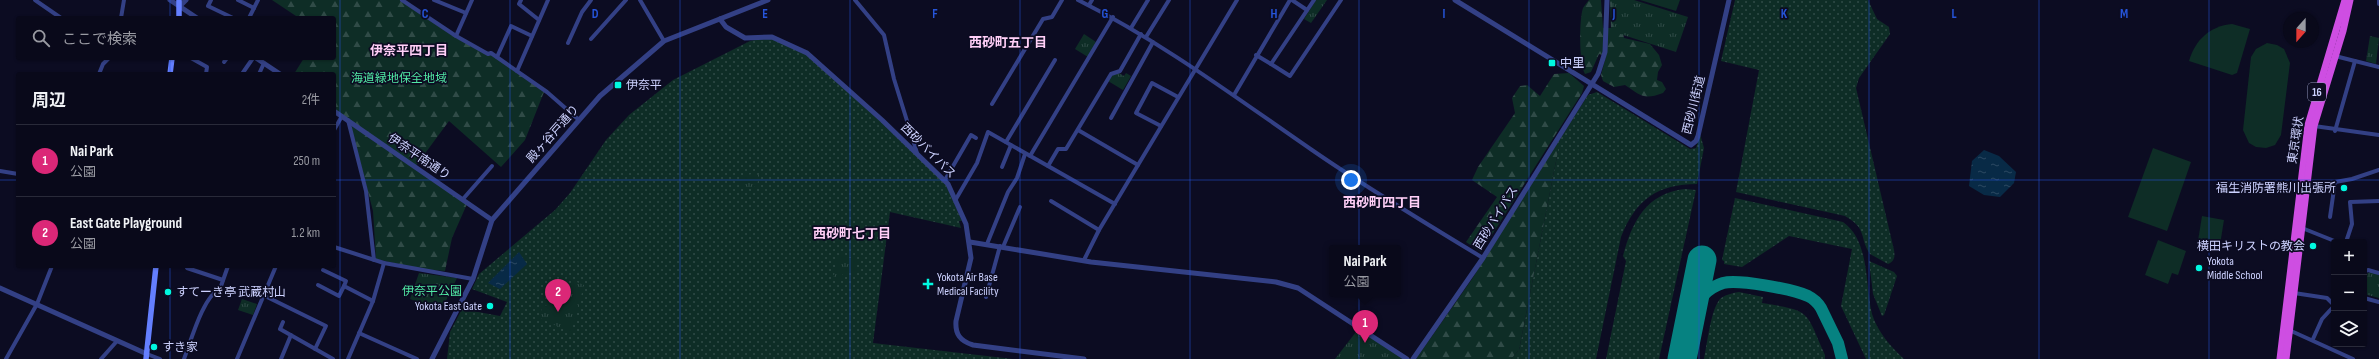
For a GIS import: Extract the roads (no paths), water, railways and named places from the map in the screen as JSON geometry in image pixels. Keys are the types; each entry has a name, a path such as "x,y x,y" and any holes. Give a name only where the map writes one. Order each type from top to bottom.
{"highway":[{"name":"東京環状","path":"2280,359 2303,187 2310,115 2339,27 2345,0"},
{"name":"東京環状","path":"2286,359 2302,228 2303,187 2314,126 2344,31 2350,0"}],"main road":[{"path":"178,16 180,6 179,0"},
{"path":"170,72 172,60"},
{"path":"146,356 156,268"}],"street":[{"path":"34,0 58,16"},
{"path":"121,16 124,0"},
{"path":"170,0 194,16"},
{"path":"180,6 186,0"},
{"path":"211,0 208,6 229,16"},
{"path":"238,0 254,8"},
{"path":"250,16 258,0"},
{"path":"402,0 456,36 497,57 547,92 579,120"},
{"path":"434,0 466,13"},
{"path":"456,36 472,0"},
{"path":"521,0 519,4 539,20"},
{"path":"517,71 548,0"},
{"path":"568,43 582,12 591,0"},
{"path":"592,39 626,0"},
{"path":"640,0 664,41"},
{"name":"殿ヶ谷戸通り","path":"432,359 473,279 492,220 579,120 627,71 664,41 768,0"},
{"path":"855,0 884,35 894,79 917,152"},
{"path":"992,104 1043,19 1052,17 1062,0"},
{"path":"1078,0 1112,17 1196,68 1341,169 1483,258"},
{"path":"1089,5 1092,0"},
{"path":"1131,28 1148,0"},
{"path":"1146,37 1169,0"},
{"path":"1084,260 1114,204 1237,0"},
{"path":"1234,95 1256,55 1291,0 1307,10"},
{"path":"1271,64 1314,0"},
{"path":"1256,55 1290,76 1341,0"},
{"name":"西砂バイパス","path":"1413,359 1483,258 1600,69 1605,52 1607,0"},
{"name":"西砂川街道","path":"1591,85 1684,143 1691,145 1694,144 1698,136 1729,0"},
{"path":"1458,1 1591,85"},
{"path":"1030,156 1112,17"},
{"name":"西砂バイパス","path":"720,19 726,27 745,38 772,37 807,53 917,152 945,180 956,199 966,224 970,242 971,265 956,321 956,330 963,341 973,345 1084,359"},
{"path":"497,57 511,26 532,36"},
{"path":"1048,166 1058,149 1066,149 1111,74 1120,72 1141,34"},
{"path":"1111,118 1153,42"},
{"path":"2335,56 2379,66"},
{"path":"100,72 108,60"},
{"path":"195,60 207,67 206,72"},
{"path":"243,72 252,60"},
{"path":"259,60 277,72"},
{"path":"1006,142 1055,60"},
{"path":"2335,131 2355,61"},
{"path":"260,72 264,63"},
{"path":"1161,126 1136,113 1152,83 1178,97"},
{"name":"伊奈平南通り","path":"336,112 492,220"},
{"path":"336,126 342,116"},
{"path":"348,120 366,191 374,260"},
{"path":"2314,126 2335,131 2379,134"},
{"path":"1078,130 1138,165"},
{"path":"956,199 977,163 988,132 1114,204"},
{"path":"945,180 971,135 976,138"},
{"path":"1002,167 1011,145"},
{"path":"987,244 1008,192 1017,178 1025,154"},
{"path":"463,199 492,166"},
{"path":"2303,187 2335,182 2379,170"},
{"path":"0,171 16,174"},
{"path":"2330,217 2335,182"},
{"path":"1051,201 1099,230"},
{"path":"2347,239 2352,224 2350,202 2379,201"},
{"path":"986,297 1002,246 1020,207"},
{"path":"2302,228 2331,240"},
{"path":"970,242 1084,260 1276,282 1298,288 1407,359"},
{"path":"336,248 384,264 473,279"},
{"path":"348,359 373,301 384,264"},
{"path":"6,359 37,304 51,268"},
{"path":"187,268 223,280"},
{"path":"184,359 196,326 213,292 220,289 227,268"},
{"path":"237,359 275,268"},
{"path":"318,285 339,296 346,281 323,270"},
{"path":"2367,270 2379,273"},
{"path":"344,286 373,301"},
{"path":"0,288 118,341 146,356 160,359"},
{"path":"2294,293 2327,298 2331,302"},
{"path":"263,294 326,326 315,349"},
{"path":"2367,299 2379,302"},
{"path":"2313,339 2322,319 2331,308"},
{"path":"283,322 280,328 333,359"},
{"path":"2289,330 2313,339 2351,359"},
{"path":"359,333 418,359"},
{"path":"281,359 291,335"},
{"path":"101,359 118,341"}],"water":[{"path":"1984,150 1999,156 2016,172 2014,183 2000,197 1984,195 1969,186 1972,161"},
{"path":"519,252 527,264 500,289 488,283"}],"place":[{"name":"中里","path":"1552,63"},
{"name":"伊奈平","path":"618,85"},
{"name":"福生消防署熊川出張所","path":"2344,188"},
{"name":"横田キリストの教会","path":"2313,246"},
{"name":"Yokota Middle School","path":"2199,268"},
{"name":"Yokota Air Base Medical Facility","path":"928,284"},
{"name":"すてーき亭 武蔵村山","path":"168,292"},
{"name":"Yokota East Gate","path":"490,306"},
{"name":"East Gate Playground","path":"558,312"},
{"name":"Nai Park","path":"1365,343"},
{"name":"すき家","path":"154,347"}],"district":[{"name":"西砂町五丁目","path":"1008,43"},
{"name":"伊奈平四丁目","path":"409,51"},
{"name":"西砂町四丁目","path":"1382,203"},
{"name":"西砂町七丁目","path":"852,234"}],"park label":[{"name":"海道緑地保全地域","path":"399,78"},
{"name":"伊奈平公園","path":"432,291"}]}
